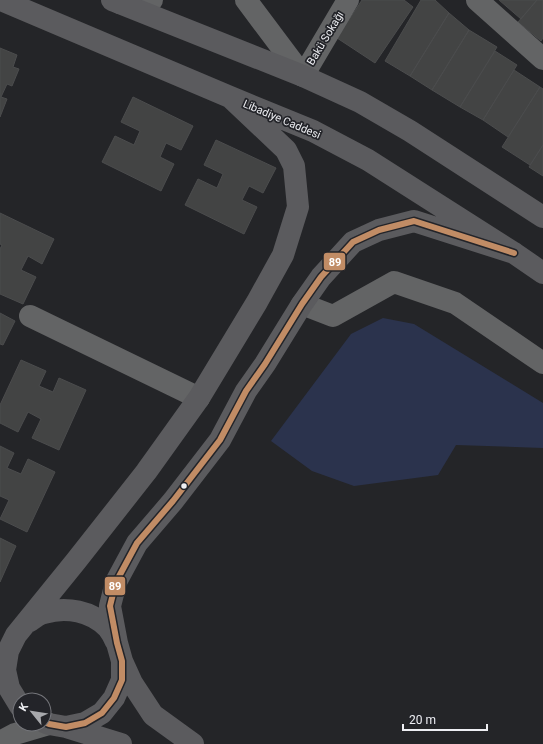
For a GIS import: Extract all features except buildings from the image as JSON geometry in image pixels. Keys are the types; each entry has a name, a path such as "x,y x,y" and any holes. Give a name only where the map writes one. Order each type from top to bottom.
{"main road":[{"name":"Libadiye Caddesi","path":"1,0 230,97 313,130 368,160 543,273"},
{"path":"116,2 303,76 360,102 410,131 543,217"},
{"path":"12,693 9,688 6,670 8,651 22,628 76,562 146,472 199,398 257,302 283,255 298,207 294,166 286,150 230,97"},
{"path":"53,725 86,723 102,713 114,698 122,680 120,652 110,606 116,582 136,543 173,501 220,440 246,391 265,364 302,304 321,277 353,242 379,230 414,221 514,253"},
{"path":"22,628 43,613 60,609 78,611 94,617 108,628 120,652 132,683 153,715 194,744"},
{"path":"53,725 120,744"}],"street":[{"path":"116,2 152,0"},
{"path":"246,0 303,76"},
{"name":"Bakü Sokağı","path":"303,76 348,0"},
{"path":"477,0 543,59"},
{"path":"302,304 334,316 394,282 455,302 543,363"},
{"path":"30,316 199,398"},
{"path":"0,653 22,628"},
{"path":"0,742 15,734 53,725"}],"shaded area":[{"path":"383,318 414,324 543,403 543,448 456,445 438,475 354,486 312,471 271,441 351,334"}],"transit line":[{"name":"89","path":"52,725 66,727 85,723 102,713 114,698 122,680 122,661 110,606 116,582 137,543 173,501 220,440 246,391 265,364 302,304 321,277 353,242 379,230 414,221 514,253"}]}
